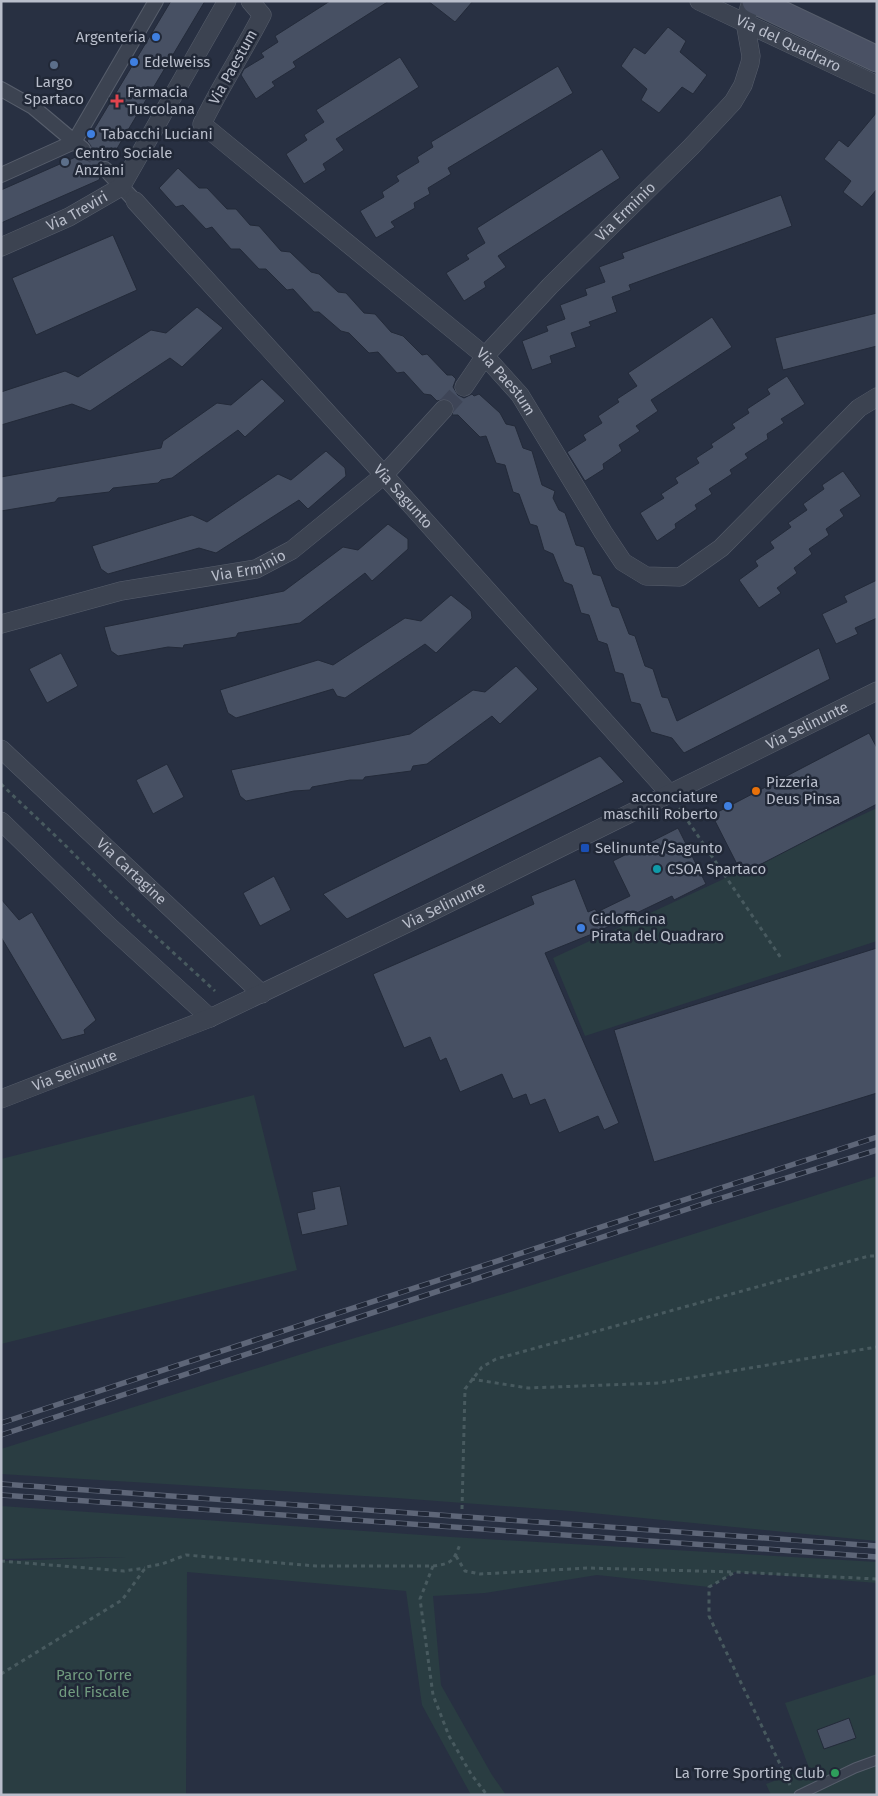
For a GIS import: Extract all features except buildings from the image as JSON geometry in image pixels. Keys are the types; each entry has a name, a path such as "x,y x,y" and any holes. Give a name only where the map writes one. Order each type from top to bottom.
{"main road":[{"name":"Via del Quadraro","path":"750,12 877,59"}],"street":[{"path":"1,175 78,145 156,1"},
{"name":"Via Treviri","path":"1,247 69,218 121,187 226,1"},
{"name":"Via Paestum","path":"250,1 262,15 202,124 485,356 520,395 623,562 646,576 680,577 721,548 859,408 877,397"},
{"name":"Via del Quadraro","path":"699,1 750,12 877,86"},
{"path":"750,12 751,1"},
{"name":"Via Erminio","path":"464,387 485,356 550,286 684,154 733,102 743,85 751,56 750,12"},
{"path":"1,89 33,107 78,145"},
{"path":"105,169 135,201"},
{"name":"Via Sagunto","path":"135,201 669,793"},
{"name":"Via Erminio","path":"1,624 121,591 256,569 292,550 384,475 444,409"},
{"name":"Via Selinunte","path":"1,1099 210,1018 262,994 877,692"},
{"name":"Via Cartagine","path":"1,749 262,994"},
{"path":"1,821 109,926 210,1018"}],"lane":[{"path":"799,1795 877,1760"}],"path":[{"path":"1,784 140,921 215,991"},
{"path":"669,793 781,958"},
{"path":"462,1509 465,1389 482,1367 496,1359 754,1287 869,1256 877,1256"},
{"path":"471,1380 528,1388 660,1382 877,1347"},
{"path":"1,1561 124,1571 162,1564 186,1555 316,1566 433,1566 448,1564 456,1556 460,1544"},
{"path":"456,1556 465,1571 480,1574 588,1568 735,1572 877,1579"},
{"path":"433,1566 420,1599 433,1695 449,1736 471,1774 488,1795"},
{"path":"1,1674 122,1600 146,1568"},
{"path":"735,1572 709,1587 709,1616 790,1786"}],"green space":[{"path":"877,808 877,941 585,1036 553,958"},
{"path":"254,1095 297,1270 1,1344 1,1159"},
{"path":"877,1176 877,1541 571,1511 397,1498 1,1474 1,1449 321,1348 507,1293"},
{"name":"Parco Torre del Fiscale","path":"1,1506 451,1537 877,1562 877,1583 735,1572 709,1587 597,1575 485,1593 433,1596 441,1685 492,1775 506,1795 471,1795 422,1705 406,1591 187,1572 186,1795 1,1795 1,1561 127,1557 1,1559"},
{"path":"877,1674 877,1795 771,1795 766,1784 809,1768 785,1703"}],"tunnel":[{"path":"83,149 105,169"},
{"path":"444,409 464,387"}],"railway":[{"path":"1,1423 877,1137"},
{"path":"1,1435 712,1201 877,1150"},
{"path":"1,1484 877,1546"},
{"path":"1,1495 877,1557"}],"place":[{"name":"Argenteria","path":"156,37"},
{"name":"Edelweiss","path":"134,62"},
{"name":"Largo Spartaco","path":"54,65"},
{"name":"Farmacia Tuscolana","path":"117,101"},
{"name":"Tabacchi Luciani","path":"91,134"},
{"name":"Centro Sociale Anziani","path":"65,162"},
{"name":"Pizzeria Deus Pinsa","path":"756,791"},
{"name":"acconciature maschili Roberto","path":"728,806"},
{"name":"Selinunte/Sagunto","path":"585,848"},
{"name":"CSOA Spartaco","path":"657,869"},
{"name":"Ciclofficina Pirata del Quadraro","path":"581,928"},
{"name":"La Torre Sporting Club","path":"835,1773"}]}
